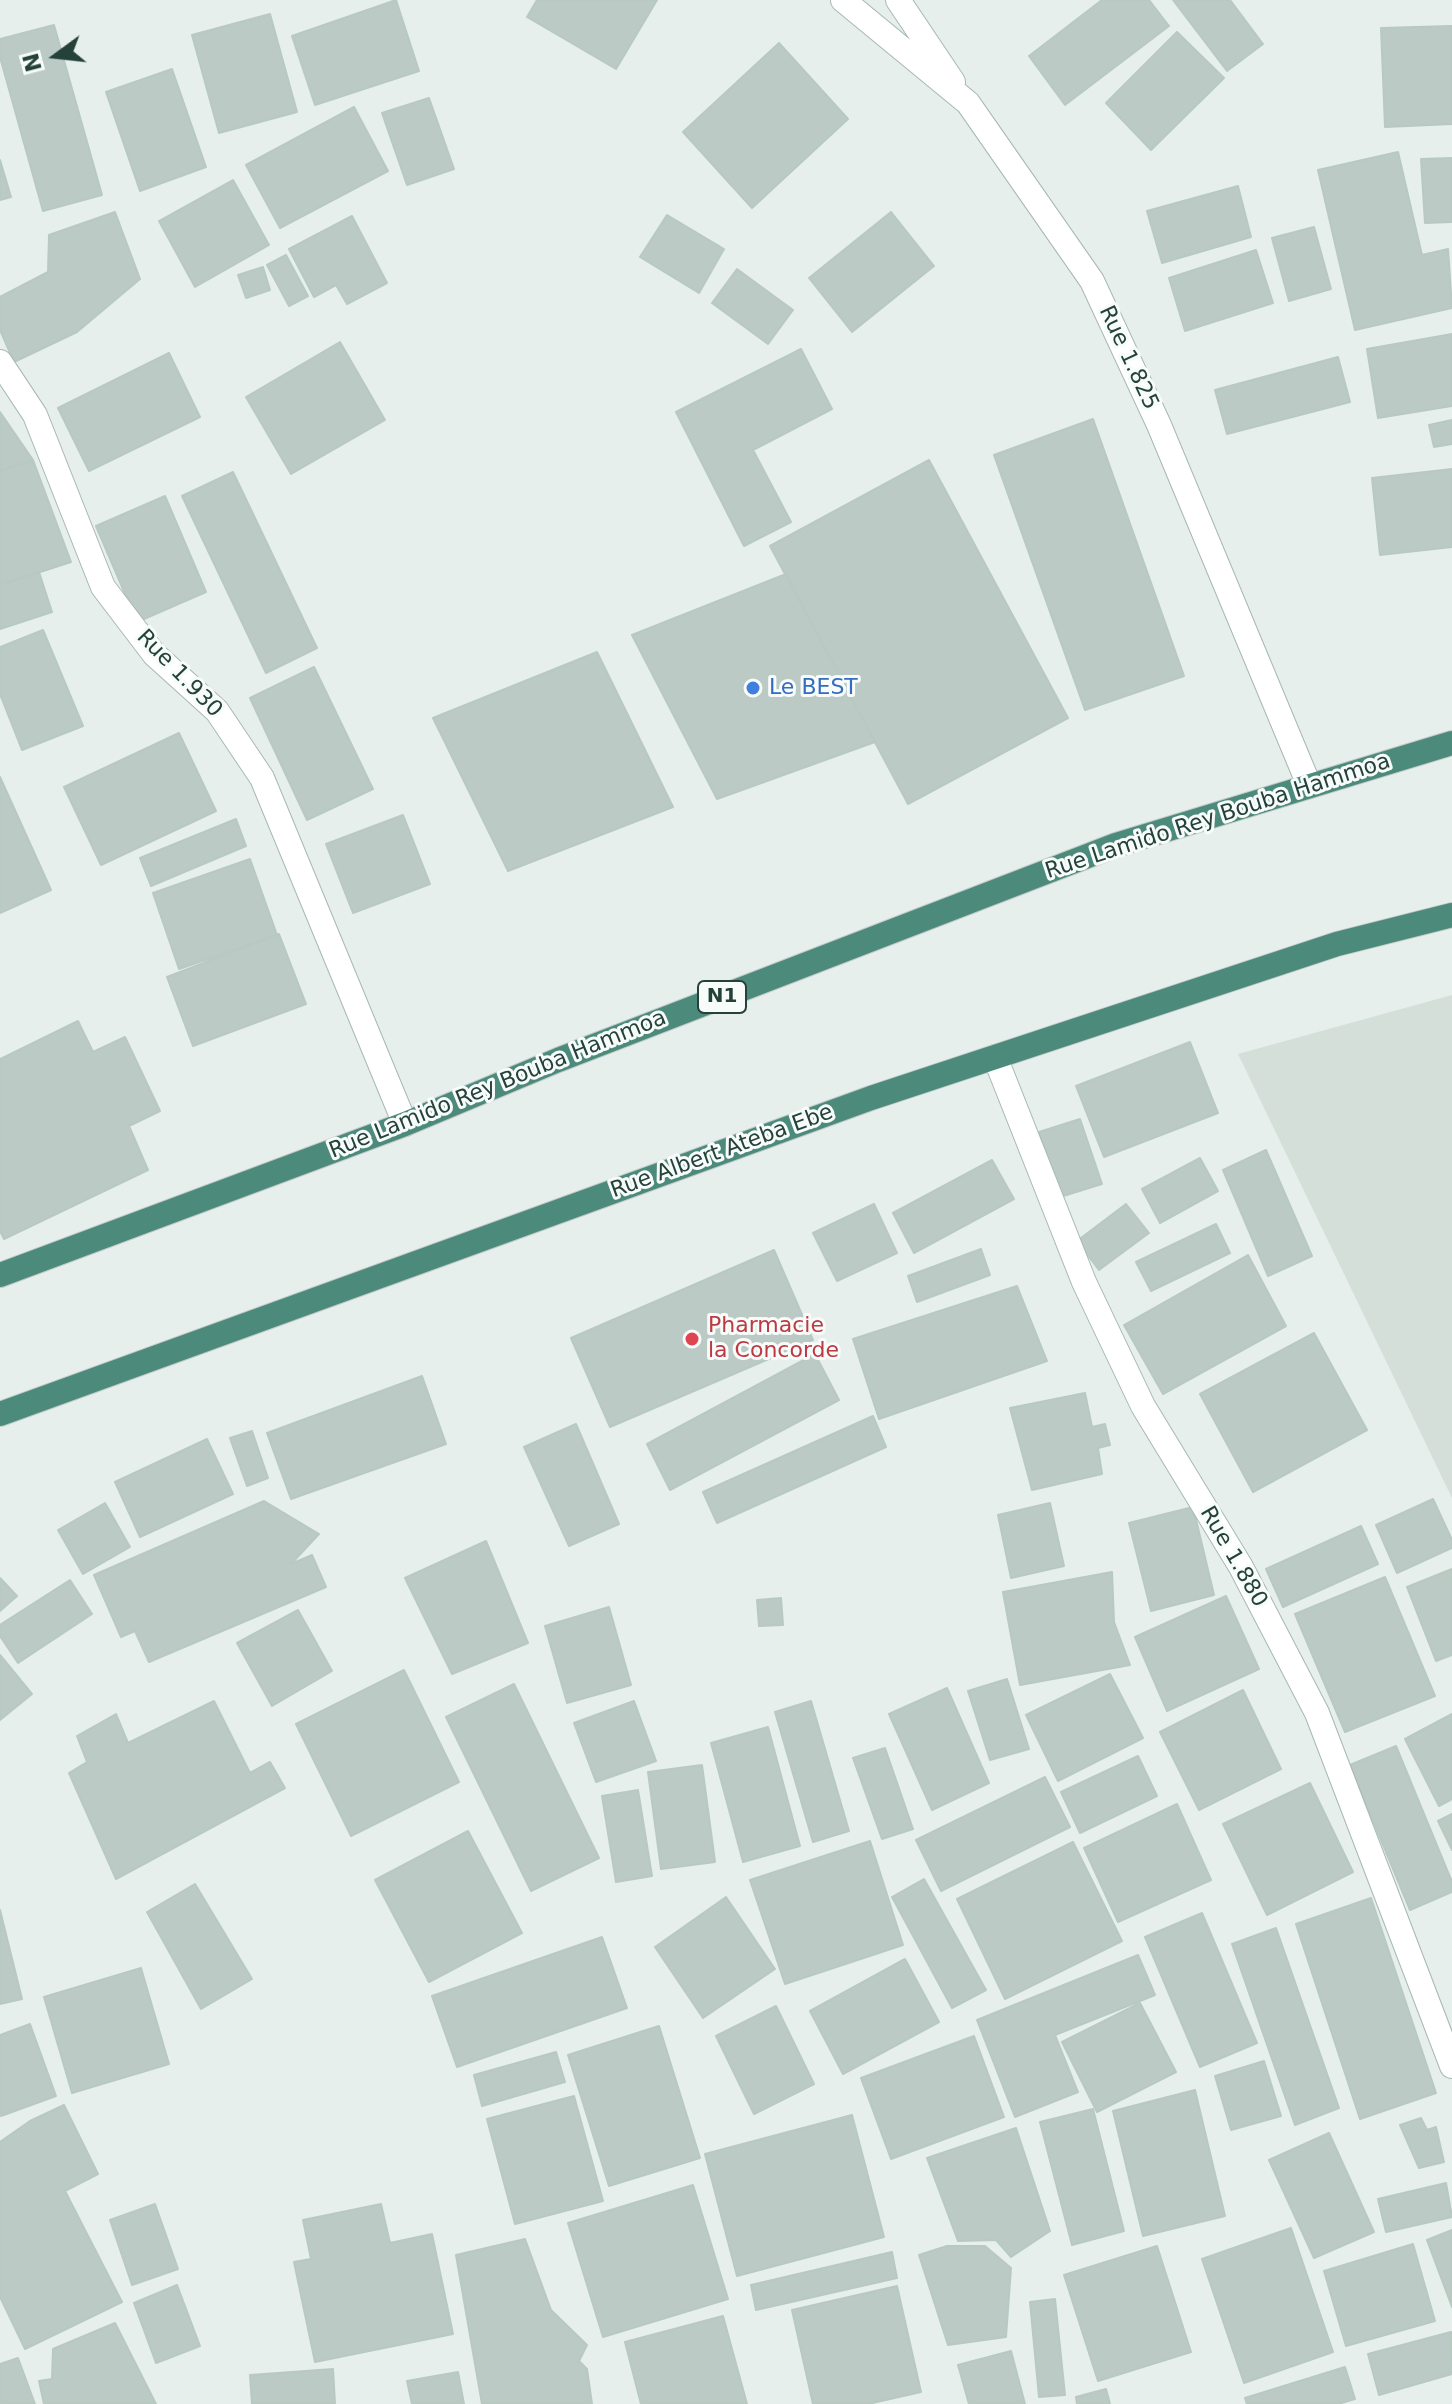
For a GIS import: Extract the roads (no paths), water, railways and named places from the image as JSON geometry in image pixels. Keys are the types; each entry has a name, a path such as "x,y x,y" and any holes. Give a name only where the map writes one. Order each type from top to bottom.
{"highway":[{"name":"Rue Lamido Rey Bouba Hammoa","path":"0,1275 405,1124 558,1060 1116,845 1452,743"},
{"name":"Rue Albert Ateba Ebe","path":"0,1414 826,1114 1337,944 1452,915"}],"street":[{"name":"Rue 1.825","path":"843,0 968,103 1092,281 1159,425 1309,785"},
{"path":"898,0 968,103"},
{"name":"Rue 1.930","path":"0,362 35,415 103,587 154,654 217,711 262,778 405,1124"},
{"name":"Rue 1.880","path":"995,1057 1084,1282 1143,1406 1241,1567 1317,1713 1452,2066"}],"place":[{"name":"Le BEST","path":"753,688"},
{"name":"Pharmacie la Concorde","path":"692,1339"}]}
